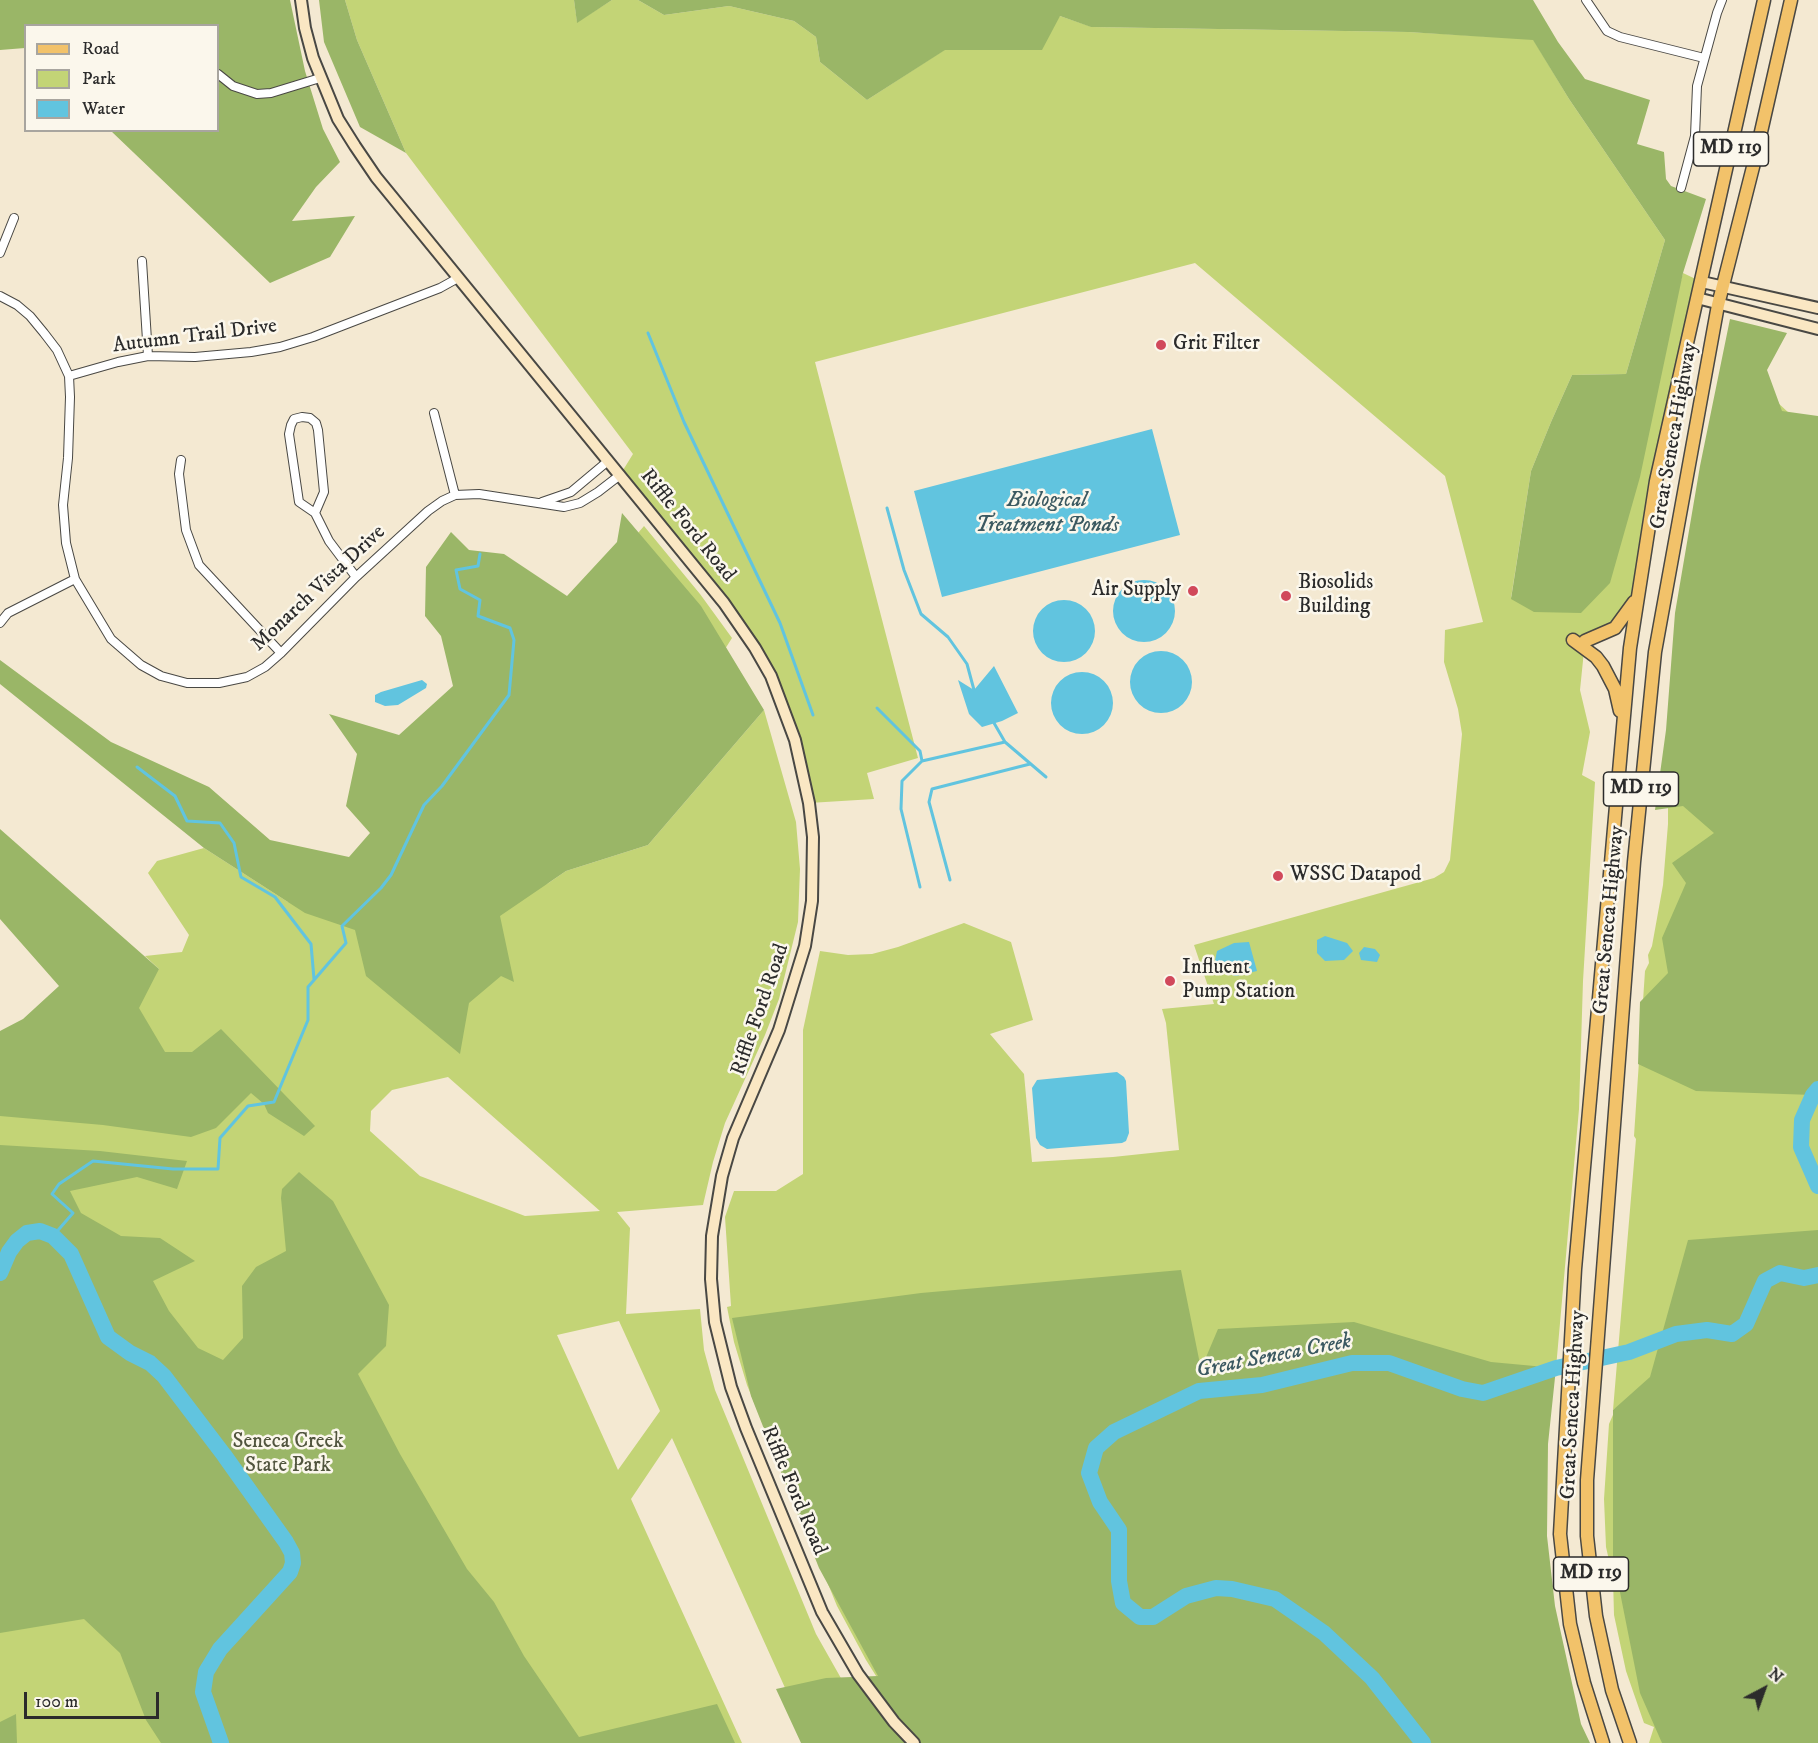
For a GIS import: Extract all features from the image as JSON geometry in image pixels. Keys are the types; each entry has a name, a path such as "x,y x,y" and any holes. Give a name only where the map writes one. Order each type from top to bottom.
{"main road":[{"name":"Great Seneca Highway","path":"1603,1743 1584,1683 1570,1624 1560,1534 1573,1304 1623,722 1637,596 1656,481 1764,0"},
{"name":"Great Seneca Highway","path":"1630,1743 1612,1690 1604,1657 1590,1573 1587,1536 1587,1480 1591,1401 1634,862 1655,652 1718,305 1754,167 1791,0"},
{"path":"1623,722 1615,689 1609,676 1596,657 1579,641 1615,628 1632,607 1637,596"}],"street":[{"name":"Riffle Ford Road","path":"302,0 305,28 321,78 338,119 376,177 724,603 771,676 795,740 804,773 813,837 812,901 806,946 779,1030 733,1138 722,1176 712,1236 711,1279 715,1322 731,1387 746,1428 822,1612 858,1674 894,1722 914,1743"},
{"path":"1586,0 1607,31 1623,38 1704,58"},
{"path":"1681,188 1695,136 1697,86 1722,0"},
{"path":"219,75 233,86 257,94 271,93 321,78"},
{"path":"0,253 14,218"},
{"path":"142,261 147,356"},
{"name":"Autumn Trail Drive","path":"69,376 147,356 230,355 280,347 313,337 440,288 458,278"},
{"path":"1702,282 1818,308"},
{"name":"Monarch Vista Drive","path":"0,296 17,305 45,333 57,350 69,376 68,458 63,505 66,543 75,579 111,639 141,665 161,676 188,683 219,683 247,677 264,667 281,653 356,577 428,512 442,501 455,495"},
{"path":"1697,298 1818,328"},
{"path":"434,413 455,495 479,494 564,507 580,503 620,475"},
{"path":"315,513 324,492 318,430 316,423 310,418 302,417 294,419 289,434 299,502 315,513 329,541 356,577"},
{"path":"181,460 180,485 186,530 199,565 281,653"},
{"path":"540,503 571,492 608,461"},
{"path":"0,623 8,613 75,579"}],"green space":[{"path":"0,0 290,0 305,71 323,129 340,162 316,187 292,221 355,216 330,257 270,283 112,132 219,132 219,24 24,24 24,48 0,50"},
{"path":"319,0 345,0 357,40 406,153 360,127 324,42"},
{"path":"345,0 574,0 577,22 612,0 638,0 664,15 729,6 794,21 816,37 820,62 867,100 944,50 981,49 1060,16 1092,27 1408,32 1533,39 1569,99 1665,240 1626,374 1572,375 1551,422 1531,471 1511,598 1675,302 1683,273 1702,282 1637,596 1622,620 1585,641 1580,690 1590,732 1582,775 1595,782 1583,981 1579,1109 1556,1368 1534,1366 895,1706 866,1660 837,1606 747,1385 734,1342 727,1307 731,1306 725,1217 734,1191 776,1191 803,1174 803,1030 820,951 848,955 872,954 964,923 1011,942 1033,1020 990,1034 1024,1074 1032,1162 1179,1150 1166,1023 1162,1009 1214,1004 1194,945 1434,878 1444,872 1450,860 1462,734 1458,709 1444,662 1445,630 1483,622 1445,476 1195,263 815,362 918,758 867,773 874,799 809,803 804,773 755,648 620,475 633,454 406,153 357,40"},
{"path":"574,0 612,0 577,23"},
{"path":"638,0 1533,0 1558,42 1585,79 1650,100 1637,144 1664,152 1666,179 1671,186 1706,199 1683,273 1640,477 1610,583 1581,613 1534,612 1511,599 1531,471 1551,422 1572,375 1626,374 1665,240 1569,99 1533,40 1408,32 1091,27 1060,16 1042,50 945,50 867,100 820,62 816,37 794,21 729,6 664,15"},
{"path":"1730,319 1787,333 1767,370 1782,411 1818,416 1818,1089 1813,1095 1696,1091 1638,1064 1640,1002 1668,973 1662,938 1686,883 1672,863 1714,833 1683,806 1655,810 1666,730 1675,613 1700,466"},
{"path":"1776,401 1818,440 1818,1743 1649,1743 1654,1727 1644,1723 1626,1671 1614,1615 1613,1578 1622,1577 1621,1569 1611,1569 1606,1547 1604,1499 1609,1424 1616,1408 1613,1410 1636,1139 1634,1136 1645,971 1649,963 1648,955 1652,946 1663,885 1668,806"},
{"path":"622,513 701,606 764,710 648,845 566,871 500,916 514,982 501,976 469,1003 460,1054 366,976 355,930 305,913 204,848 0,684 0,660 111,742 209,787 270,840 349,857 370,833 346,806 357,754 329,714 399,735 453,686 441,636 425,616 426,567 451,532 469,550 504,554 567,596 617,542"},
{"name":"Seneca Creek State Park","path":"644,526 700,594 732,638 644,777 547,884 566,871 648,845 764,710 796,822 800,869 798,922 779,999 725,1123 703,1205 617,1212 630,1228 626,1314 700,1309 704,1350 715,1390 816,1634 842,1680 810,1743 672,1438 631,1499 742,1743 0,1743 0,1050 159,969 145,956 182,952 189,935 148,873 157,861 204,848 288,902 429,829 475,724","holes":["448,1077 600,1211 525,1216 420,1176 370,1131 371,1111 392,1090","619,1321 660,1411 618,1470 557,1335"]},
{"path":"0,829 159,969 139,1008 165,1052 192,1052 221,1029 315,1126 304,1136 268,1113 264,1104 251,1093 216,1128 191,1137 103,1125 0,1116 0,1031 23,1019 59,986 0,919"},
{"path":"0,1145 100,1151 187,1161 177,1189 137,1177 70,1191 81,1213 121,1236 160,1238 195,1261 153,1281 169,1311 198,1348 223,1360 243,1338 242,1286 256,1267 286,1251 282,1189 299,1172 333,1201 389,1305 386,1346 358,1374 400,1454 467,1569 494,1602 524,1656 579,1737 717,1704 735,1743 161,1743 146,1720 120,1653 84,1619 0,1633"},
{"path":"1818,1230 1818,1743 1662,1743 1640,1693 1613,1557 1613,1410 1650,1377 1688,1240"},
{"path":"1181,1270 1201,1369 1218,1329 1354,1322 1491,1362 1556,1368 1548,1444 1547,1536 1555,1606 1581,1724 1590,1743 801,1743 776,1689 826,1678 878,1676 819,1568 751,1396 732,1318 921,1293"},
{"path":"16,1714 17,1743 0,1743 0,1722"}],"water":[{"name":"Biological Treatment Ponds","path":"1152,429 1180,535 942,597 914,491"},
{"path":"1138,580 1150,580 1166,589 1173,599 1175,611 1173,623 1166,633 1150,642 1138,642 1127,637 1118,628 1113,617 1113,605 1118,594 1127,585"},
{"path":"1058,600 1070,600 1086,609 1093,619 1095,631 1093,643 1086,653 1070,662 1058,662 1047,657 1038,648 1033,637 1033,625 1038,614 1047,605"},
{"path":"1155,651 1167,651 1183,660 1190,670 1192,682 1190,694 1183,704 1167,713 1155,713 1144,708 1135,699 1130,688 1130,676 1135,665 1144,656"},
{"path":"994,666 1018,713 982,727 969,714 958,680 974,690"},
{"path":"1076,672 1088,672 1104,681 1111,691 1113,703 1111,715 1104,725 1088,734 1076,734 1065,729 1056,720 1051,709 1051,697 1056,686 1065,677"},
{"path":"422,680 427,684 426,688 398,705 385,706 375,702 375,695 381,692"},
{"path":"1325,936 1347,943 1353,951 1344,960 1325,961 1317,953 1317,940"},
{"path":"1249,942 1257,971 1236,976 1221,972 1215,961 1217,951 1234,943"},
{"path":"1364,947 1375,949 1380,955 1377,962 1361,960 1359,953"},
{"path":"1117,1072 1126,1081 1129,1133 1126,1141 1047,1149 1040,1145 1036,1138 1032,1088 1037,1080"}],"waterway":[{"path":"648,333 684,422 780,623 813,715"},
{"path":"887,508 904,570 921,614 948,637 967,664 974,690"},
{"path":"53,1236 73,1213 52,1194 59,1184 93,1161 173,1169 218,1169 220,1138 248,1106 274,1102 308,1020 308,987 346,943 342,926 391,875 424,805 442,786 509,695 514,640 510,628 478,616 480,600 460,589 456,570 478,566 480,554"},
{"path":"877,708 920,751 922,761"},
{"path":"994,723 1005,742 1046,777"},
{"path":"920,887 901,809 902,781 922,761 1005,742"},
{"path":"950,880 929,802 932,789 1030,764"},
{"path":"137,767 175,796 187,821 220,823 234,843 241,877 275,897 311,944 314,979"},
{"name":"Great Seneca Creek","path":"1818,1089 1802,1120 1801,1147 1818,1186"},
{"name":"Great Seneca Creek","path":"0,1273 9,1252 27,1233 40,1231 53,1236 71,1254 108,1337 130,1353 150,1363 164,1376 224,1455 292,1553 293,1563 290,1572 220,1649 206,1672 203,1692 221,1743"},
{"name":"Great Seneca Creek","path":"1423,1743 1372,1678 1324,1633 1275,1599 1232,1589 1216,1588 1186,1596 1153,1617 1140,1617 1123,1603 1119,1581 1119,1530 1100,1502 1089,1473 1096,1448 1114,1432 1199,1391 1262,1385 1352,1363 1389,1363 1462,1389 1483,1393 1556,1368 1629,1352 1676,1334 1707,1330 1732,1334 1746,1324 1765,1281 1780,1273 1804,1278 1818,1275"}],"place":[{"name":"Grit Filter","path":"1161,345"},
{"name":"Air Supply","path":"1193,591"},
{"name":"Biosolids Building","path":"1286,596"},
{"name":"WSSC Datapod","path":"1278,876"},
{"name":"Influent Pump Station","path":"1170,981"}]}
